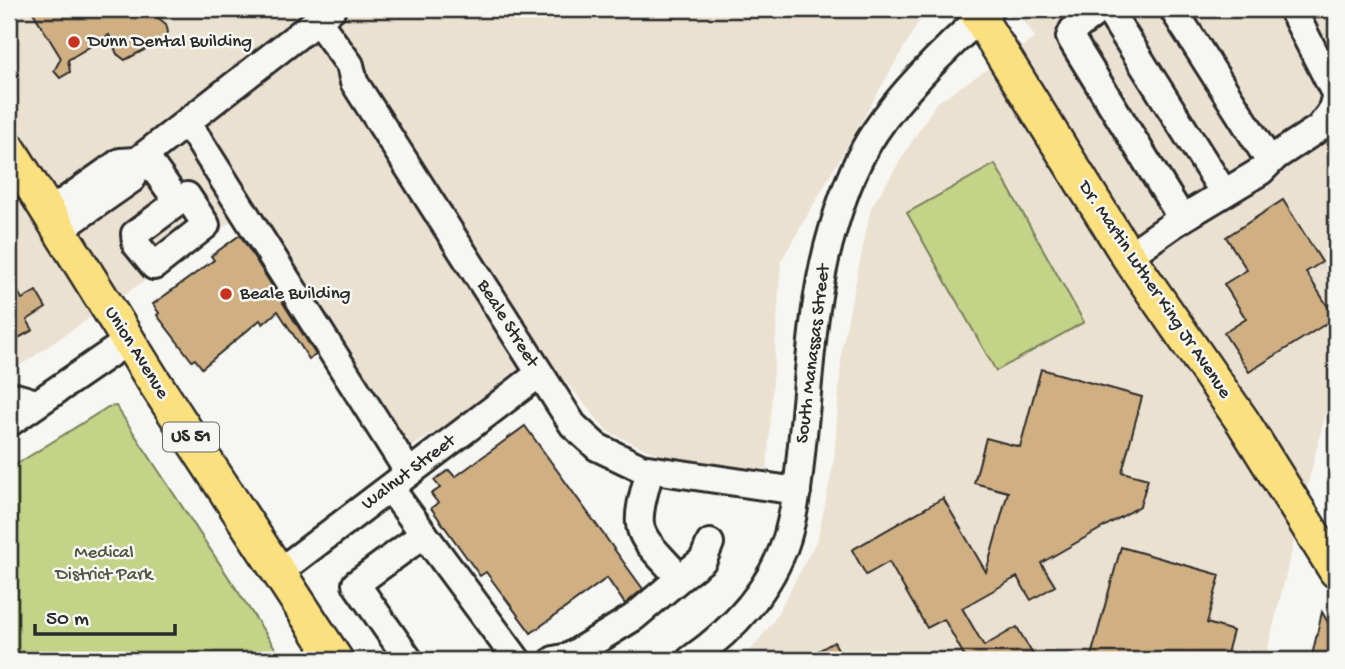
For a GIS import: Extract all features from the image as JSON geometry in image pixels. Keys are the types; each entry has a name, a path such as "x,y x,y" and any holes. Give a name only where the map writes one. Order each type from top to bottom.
{"main road":[{"name":"Dr. Martin Luther King Jr Avenue","path":"981,12 1128,256 1243,422 1336,570"},
{"name":"Union Avenue","path":"9,149 128,341 336,660"}],"street":[{"path":"1100,9 1073,30 1070,37 1176,209 1178,221"},
{"path":"1108,9 1224,193"},
{"path":"1173,9 1265,155 1276,156"},
{"path":"1128,256 1178,221 1261,171 1276,156 1319,128 1331,112 1336,95 1292,9"},
{"name":"South Manassas Street","path":"690,660 738,621 764,585 786,539 797,491 819,286 833,228 874,133 981,12"},
{"path":"53,221 120,162 141,159 318,19"},
{"name":"Beale Street","path":"318,19 337,69 354,82 573,425 597,447 650,470 797,491"},
{"path":"187,122 399,481 424,534 517,660"},
{"path":"141,159 178,202"},
{"path":"9,423 128,341"},
{"name":"Walnut Street","path":"279,572 539,374"},
{"path":"9,395 36,403"},
{"path":"650,470 637,516 639,530 680,578"},
{"path":"409,660 356,584 424,534"},
{"path":"554,660 569,657 634,617 703,560 710,543"}],"shaded area":[{"path":"9,9 926,9 781,261 767,471 658,455 607,431 550,363 514,382 402,453 238,217 9,373"},
{"path":"1017,9 1336,9 1336,370 1265,660 743,660 773,622 818,538 834,461 842,347 871,208 936,103 1035,38"}],"green space":[{"path":"995,164 1084,322 996,371 907,213"},
{"name":"Medical District Park","path":"116,406 283,660 9,660 9,469 108,407"}],"building":[{"name":"Dunn Dental Building","path":"31,9 147,9 166,24 168,32 163,40 125,60 117,54 109,35 68,60 70,72 60,78 54,71 61,58"},
{"path":"1283,200 1322,262 1306,272 1335,318 1249,372 1224,333 1246,319 1224,284 1247,270 1226,237"},
{"name":"Beale Building","path":"240,235 316,355 309,359 278,311 263,324 260,320 202,368 195,359 192,361 157,315 159,313 153,304 214,260 211,256"},
{"path":"9,276 22,299 36,291 46,308 27,320 33,330 9,343"},
{"path":"1041,369 1142,397 1122,472 1148,479 1140,506 1041,563 1055,586 1031,600 1017,577 962,608 984,646 1017,627 1036,660 959,660 965,657 944,619 927,628 889,562 866,575 852,550 943,498 986,572 1008,492 974,483 986,438 1020,447"},
{"path":"525,426 643,589 625,604 607,578 531,633 486,572 480,576 431,508 438,503 431,494 440,488 434,480 449,470 455,477"},
{"path":"1121,547 1220,575 1207,623 1233,631 1226,657 1221,660 1090,660"},
{"path":"1322,612 1336,636 1336,660 1311,660"},
{"path":"834,642 844,660 802,660"}],"place":[{"name":"Dunn Dental Building","path":"74,42"},
{"name":"Beale Building","path":"226,294"}]}
